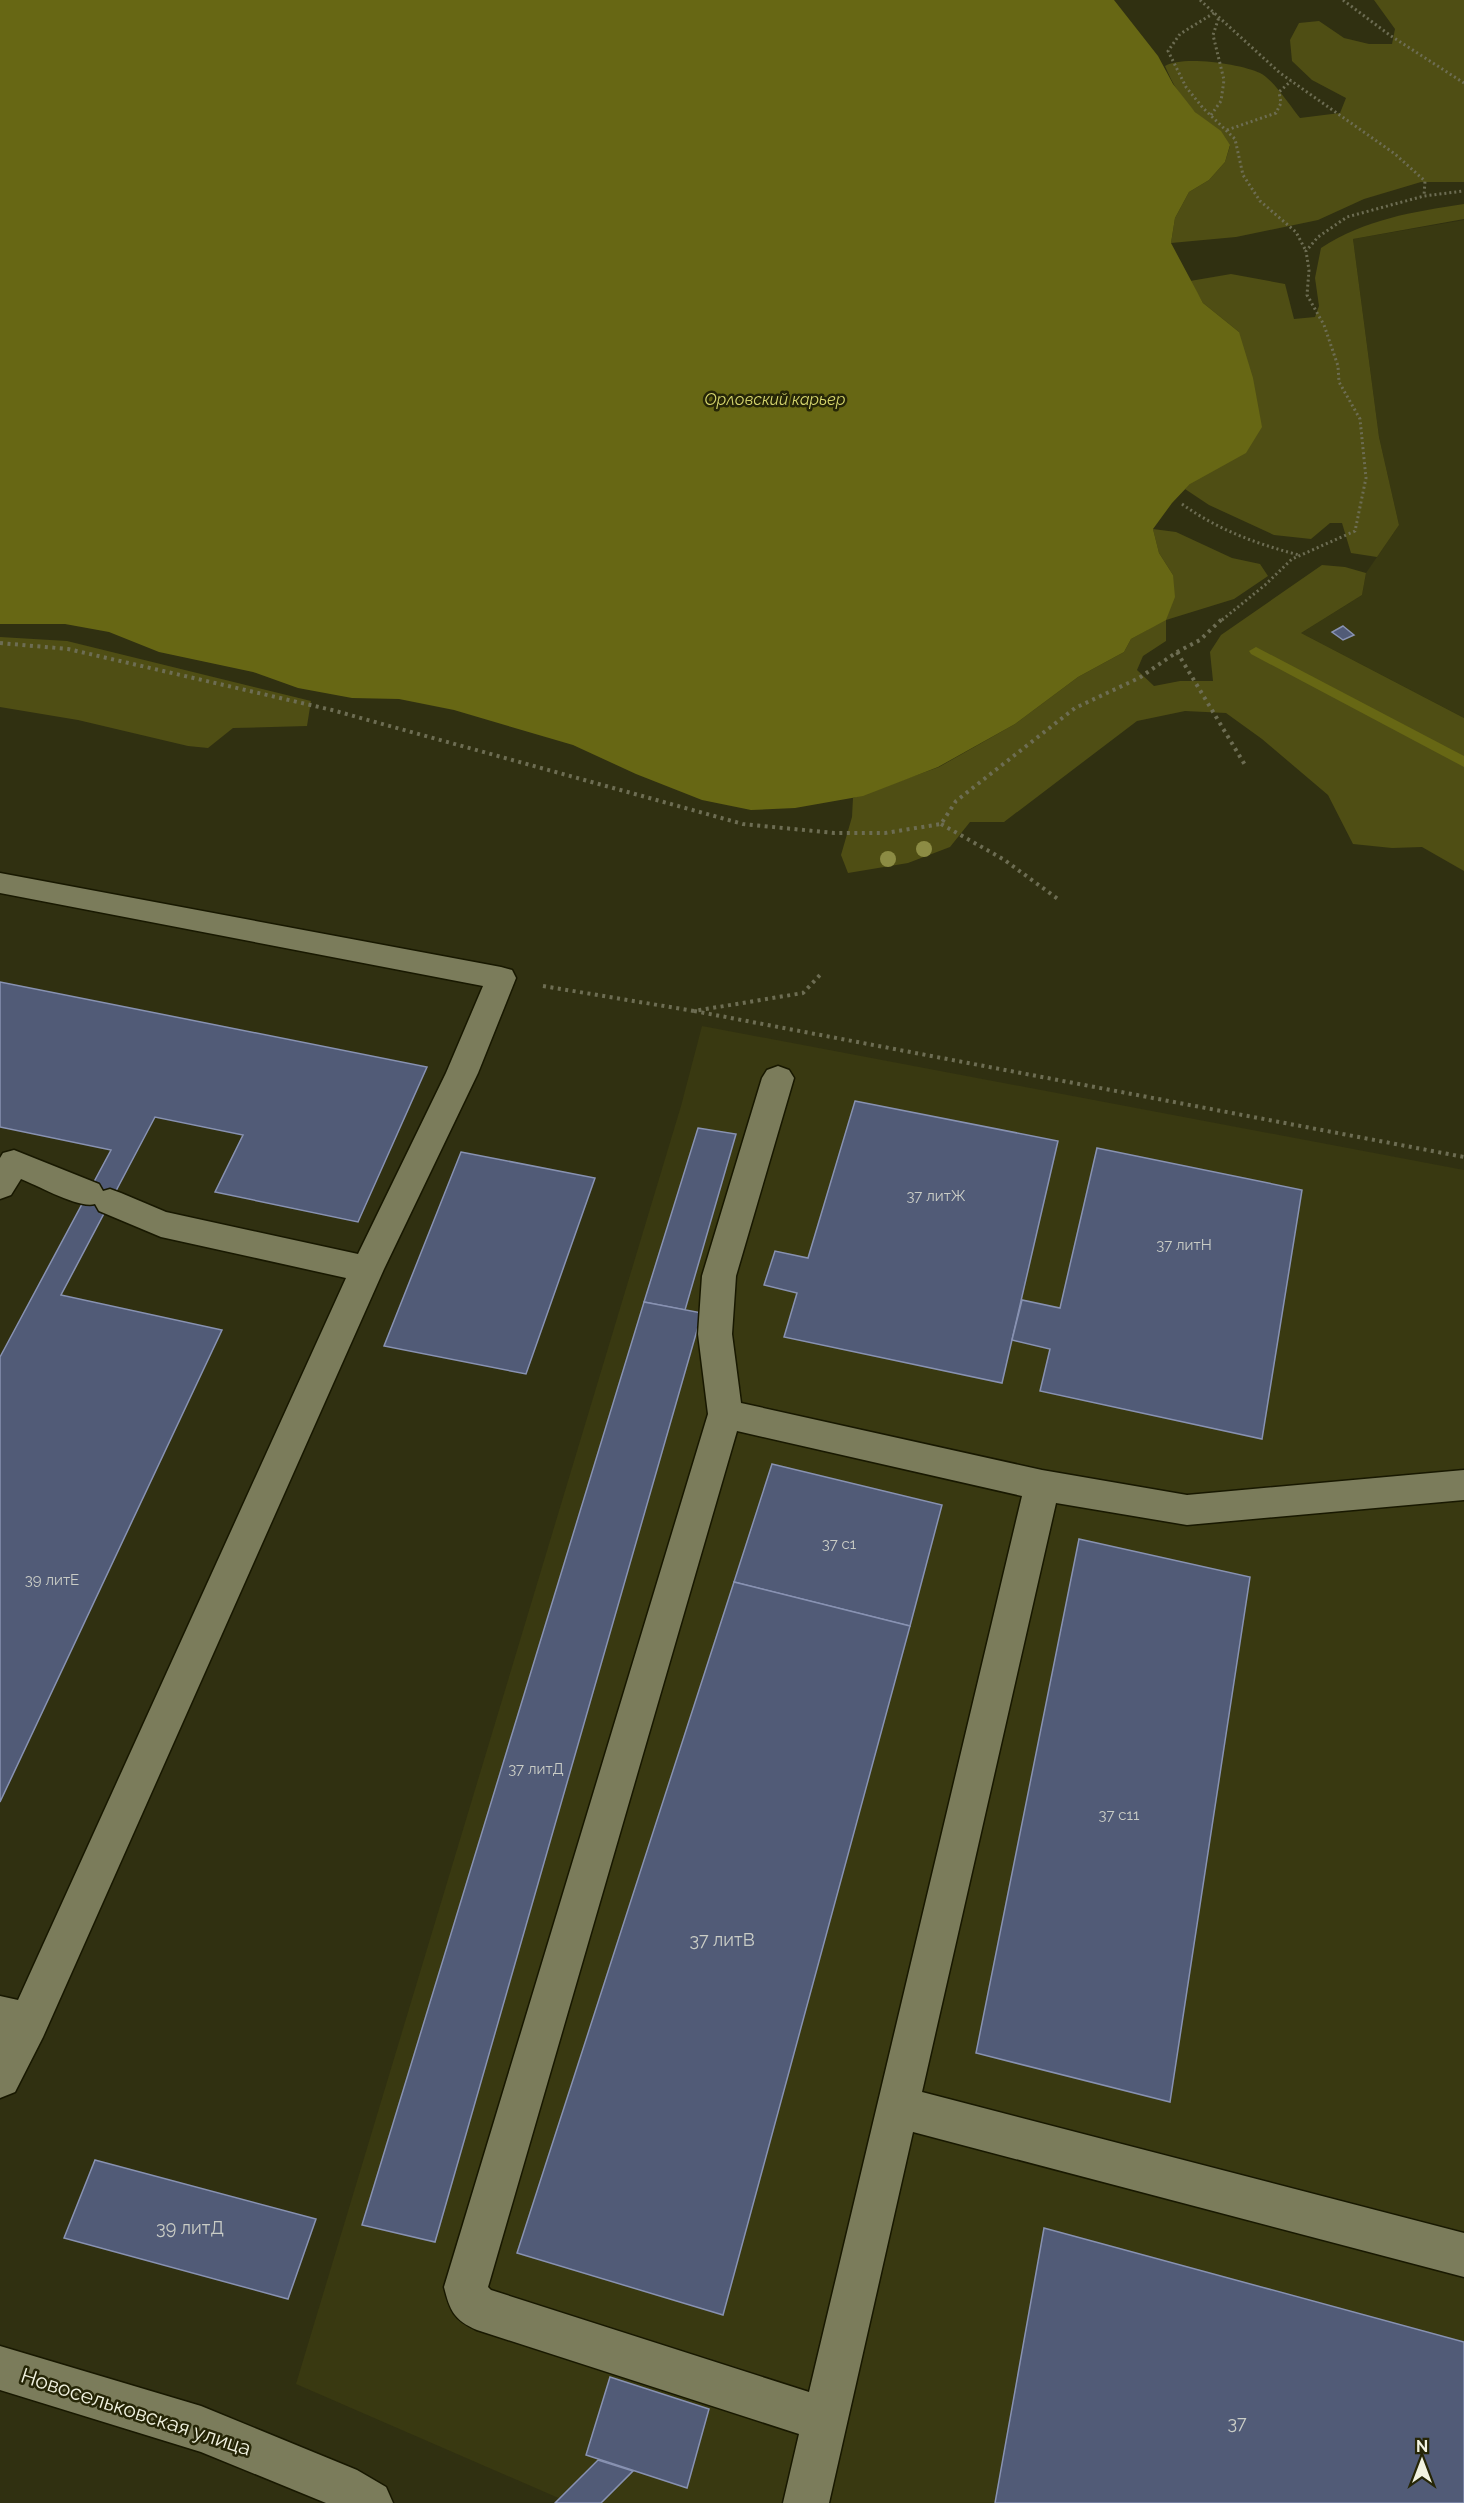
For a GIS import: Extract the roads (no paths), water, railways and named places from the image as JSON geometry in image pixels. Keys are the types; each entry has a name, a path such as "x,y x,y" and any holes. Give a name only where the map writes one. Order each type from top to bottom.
{"street":[{"path":"0,883 501,978 462,1073 366,1269 14,2020 0,2077"},
{"path":"778,1078 719,1276 716,1334 725,1414 466,2287 469,2299 477,2308 826,2420"},
{"path":"5,1169 99,1198 161,1224 366,1269"},
{"path":"725,1414 1042,1485 1187,1510 1464,1485"},
{"path":"806,2503 1042,1485"},
{"path":"899,2107 1464,2255"},
{"name":"Новосельковская улица","path":"0,2368 201,2429 340,2486 370,2503"}],"water":[{"name":"Орловский карьер","path":"0,0 1114,0 1158,56 1173,84 1195,112 1221,131 1230,145 1225,162 1209,180 1189,192 1175,218 1171,243 1203,303 1239,332 1253,378 1262,427 1246,453 1190,484 1172,503 1153,529 1159,553 1173,575 1175,597 1166,620 1131,639 1124,652 1078,677 1015,724 938,767 863,796 795,808 751,810 702,800 636,774 573,745 454,710 399,699 352,698 298,688 253,672 159,652 109,632 65,624 0,624"}],"waterway":[{"path":"1256,651 1464,762"}]}
